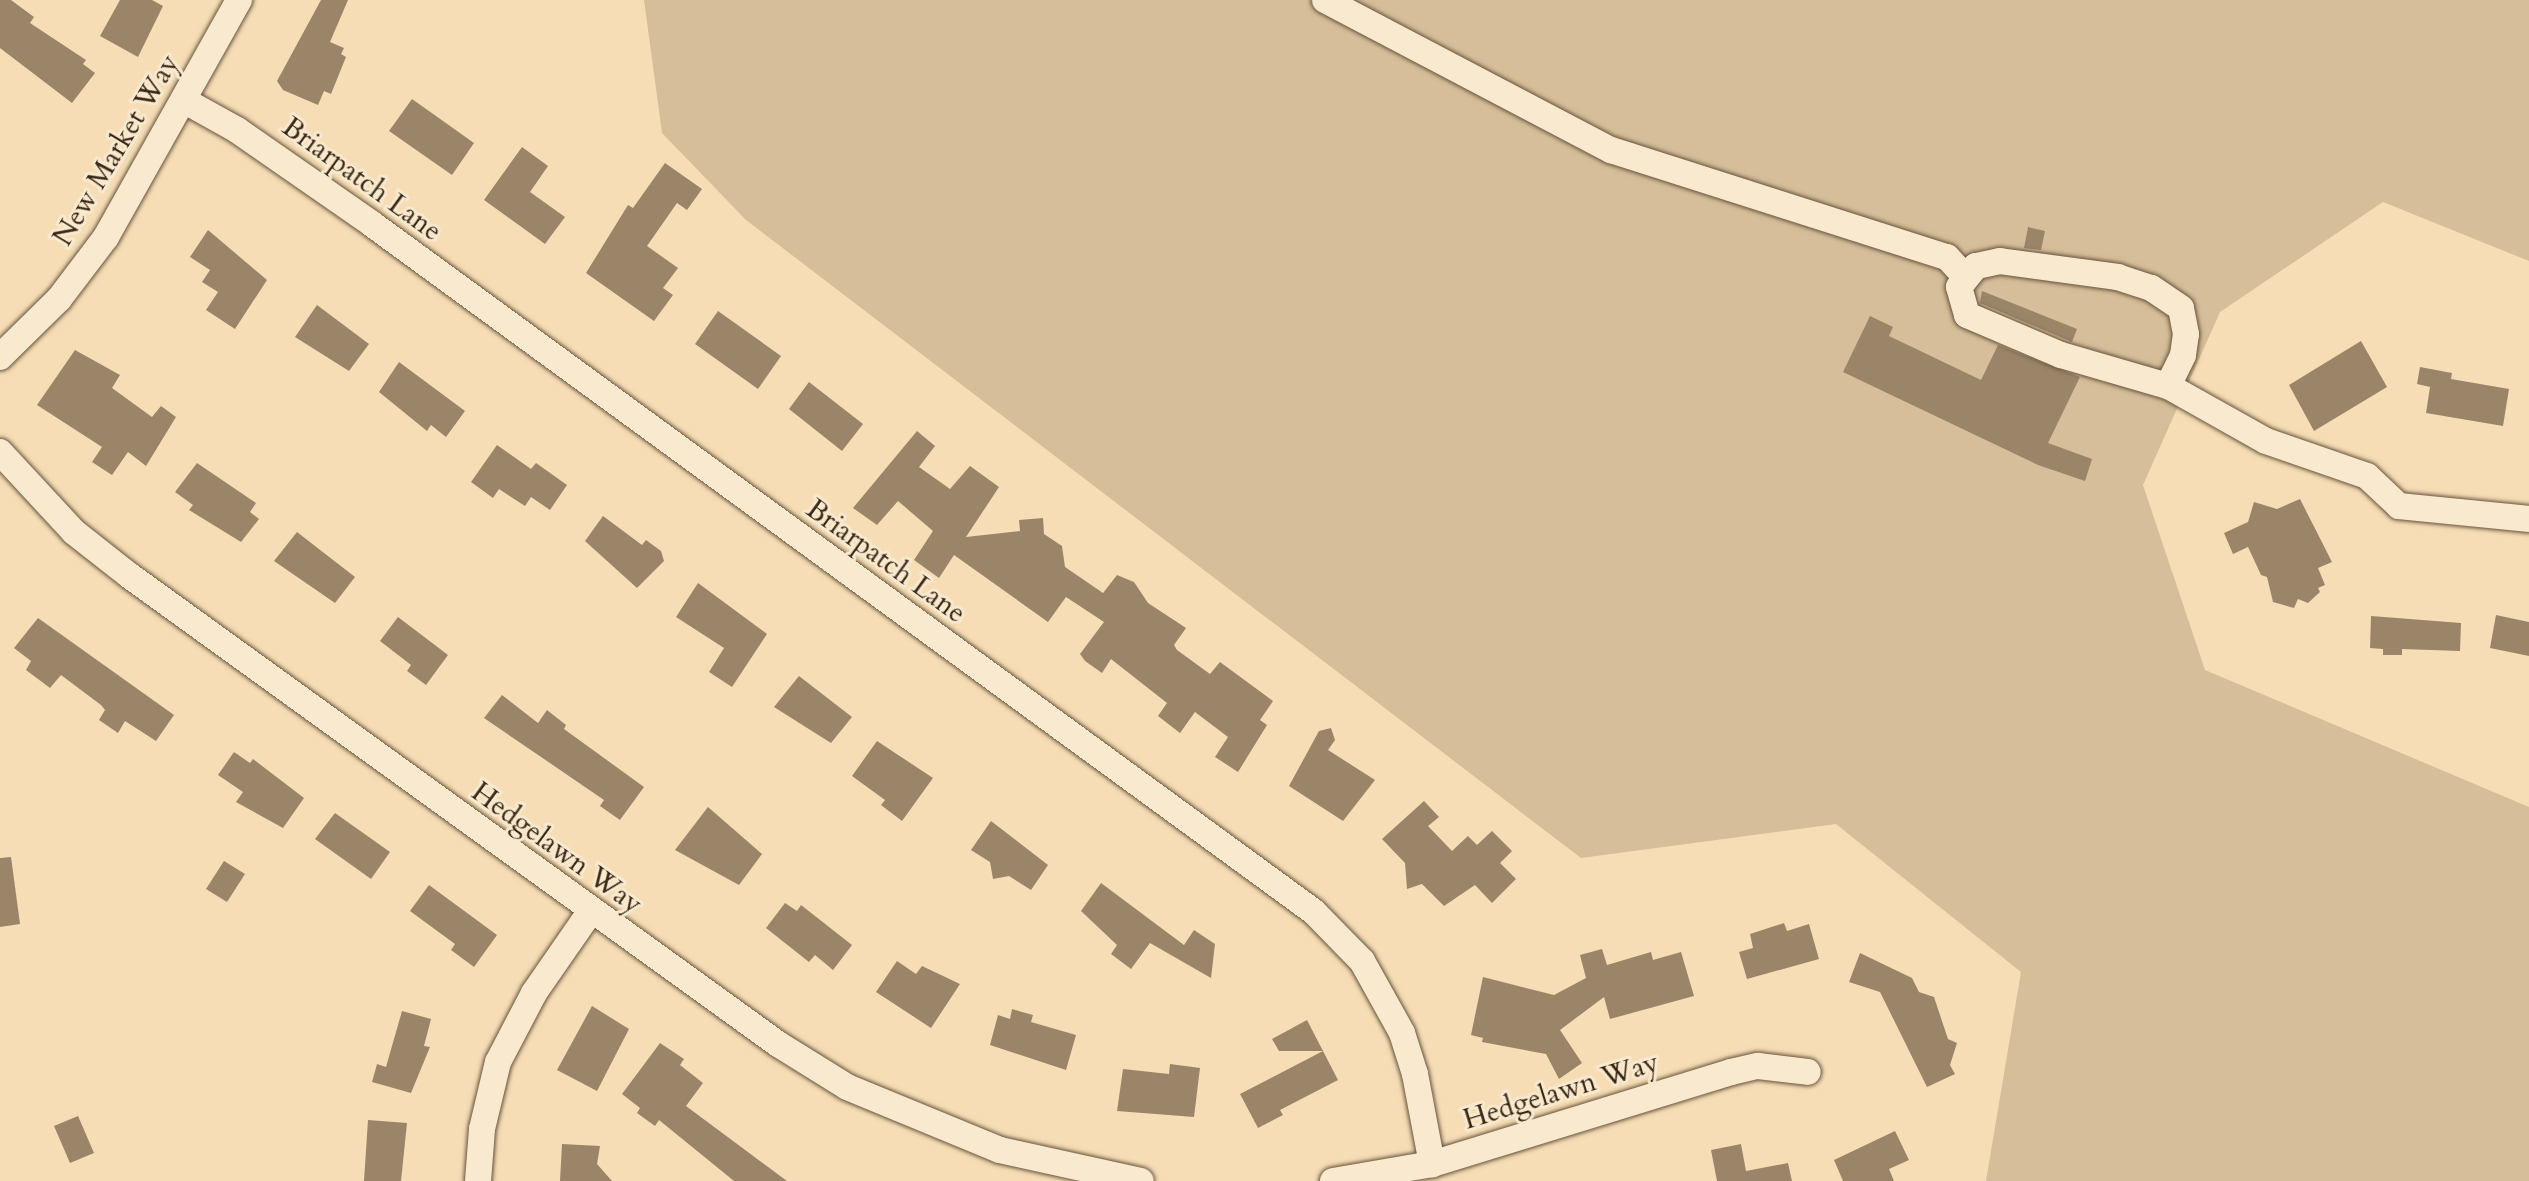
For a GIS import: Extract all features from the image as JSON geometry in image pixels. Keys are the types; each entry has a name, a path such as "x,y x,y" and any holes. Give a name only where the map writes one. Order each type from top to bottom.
{"street":[{"name":"New Market Way","path":"0,357 81,273 131,198 239,0"},
{"path":"1325,0 1611,150 1947,257 1965,276"},
{"name":"Briarpatch Lane","path":"185,101 237,130 372,224 1314,912 1362,961 1402,1033 1415,1074 1432,1164"},
{"path":"2168,386 2183,355 2186,334 2181,308 2151,288 2118,277 2000,261 1976,266 1965,276 1958,297 1967,315 2061,355 2168,386 2266,441 2367,476 2399,506 2529,519"},
{"name":"Hedgelawn Way","path":"0,452 63,521 110,561 590,912 847,1087 1000,1150 1125,1180"},
{"path":"478,1181 482,1129 498,1062 534,993 590,912"},
{"name":"Hedgelawn Way","path":"1333,1181 1432,1164 1731,1072 1758,1066 1808,1072"}],"shaded area":[{"path":"644,0 2529,0 2529,261 2383,202 2220,312 2143,485 2205,670 2529,807 2529,1181 1986,1181 2021,972 1836,824 1581,858 746,220 662,133"}],"building":[{"path":"0,0 11,0 34,17 30,23 86,60 83,64 95,73 72,103 0,48"},
{"path":"120,0 152,0 163,6 138,57 100,36"},
{"path":"321,0 348,0 330,42 344,48 341,54 346,57 331,94 324,91 318,105 283,90 277,81"},
{"path":"412,99 474,143 452,175 389,131"},
{"path":"522,147 548,166 530,192 565,217 545,244 484,200"},
{"path":"665,163 702,189 687,210 677,203 647,246 678,268 663,288 673,295 654,321 586,273 628,205 633,208"},
{"path":"2028,227 2045,231 2041,250 2024,248"},
{"path":"208,230 267,280 235,329 206,310 218,292 202,282 210,270 190,257"},
{"path":"1982,291 2077,329 2072,342 1980,303"},
{"path":"317,305 369,344 349,371 295,337"},
{"path":"718,311 781,356 758,389 695,344"},
{"path":"1870,316 1893,327 1889,336 1981,380 1998,345 2080,377 2048,443 2092,459 2085,481 2038,465 1843,372"},
{"path":"2361,341 2387,387 2314,431 2289,385"},
{"path":"75,350 120,375 112,388 152,417 161,406 176,417 146,466 128,452 112,475 92,462 102,447 37,405"},
{"path":"399,362 465,411 446,437 431,425 427,431 379,392"},
{"path":"2420,367 2452,373 2451,379 2509,389 2503,426 2426,413 2430,387 2417,384"},
{"path":"809,382 863,424 842,451 789,409"},
{"path":"917,431 935,446 919,467 950,489 970,466 999,487 966,537 1020,531 1019,520 1043,518 1044,534 1062,546 1065,567 1103,593 1117,575 1134,582 1148,603 1186,628 1174,645 1177,650 1210,674 1220,662 1273,701 1260,720 1267,725 1238,772 1215,757 1228,737 1195,712 1180,733 1158,716 1167,703 1111,659 1102,673 1085,661 1080,654 1104,622 1066,597 1048,622 954,555 939,578 914,560 933,531 898,501 877,525 853,508"},
{"path":"497,445 531,469 536,463 567,485 550,510 531,497 525,506 499,489 493,498 471,482"},
{"path":"197,463 256,503 250,512 259,519 241,542 189,510 193,505 175,492"},
{"path":"2300,499 2332,562 2318,568 2325,585 2318,588 2320,592 2308,603 2298,599 2294,608 2273,602 2267,577 2261,575 2248,547 2233,554 2224,533 2248,522 2254,502 2277,509"},
{"path":"603,516 642,545 646,540 661,551 664,561 637,588 585,541"},
{"path":"297,532 355,577 335,603 274,561"},
{"path":"698,583 767,634 732,687 709,672 724,648 676,617"},
{"path":"2496,615 2529,622 2529,656 2490,648"},
{"path":"2371,616 2461,623 2460,651 2402,649 2402,655 2383,655 2383,649 2370,648"},
{"path":"398,617 448,655 426,685 407,671 411,665 380,641"},
{"path":"38,618 174,715 156,741 125,721 118,733 99,720 105,710 101,705 61,675 50,688 26,670 31,661 14,648"},
{"path":"799,676 852,717 831,743 774,707"},
{"path":"502,695 538,723 547,710 566,725 564,729 644,787 620,820 600,806 604,800 484,718"},
{"path":"1331,728 1335,740 1328,750 1375,780 1343,821 1289,786 1319,731"},
{"path":"877,741 933,778 902,821 881,805 885,800 852,776"},
{"path":"234,752 250,763 253,759 304,798 283,828 236,802 243,792 218,775"},
{"path":"1424,801 1439,817 1428,826 1452,851 1468,836 1477,845 1492,831 1512,851 1500,863 1516,879 1492,903 1475,885 1444,906 1422,884 1407,889 1405,863 1382,839"},
{"path":"708,807 762,854 739,885 675,850"},
{"path":"335,813 390,852 371,879 315,839"},
{"path":"991,821 1048,865 1031,890 1009,876 993,879 990,862 971,850"},
{"path":"11,857 20,924 0,927 0,858"},
{"path":"224,861 245,874 227,902 206,889"},
{"path":"1101,883 1184,945 1194,930 1215,944 1211,978 1150,943 1131,969 1111,954 1117,945 1081,911"},
{"path":"429,885 497,935 474,967 451,950 455,944 410,911"},
{"path":"785,903 797,911 801,905 852,945 833,970 815,955 809,962 766,928"},
{"path":"1784,923 1787,931 1809,924 1819,959 1747,979 1739,952 1753,948 1750,934"},
{"path":"1602,949 1607,965 1651,952 1653,960 1681,952 1694,996 1610,1019 1604,997 1560,1030 1582,1063 1559,1079 1546,1054 1482,1042 1483,1038 1471,1035 1483,977 1554,995 1586,978 1580,955"},
{"path":"1860,953 1912,978 1919,992 1934,997 1948,1039 1957,1043 1950,1065 1955,1074 1927,1087 1880,992 1849,982"},
{"path":"897,961 916,974 922,966 960,984 931,1028 876,992"},
{"path":"592,1006 629,1029 597,1091 557,1070"},
{"path":"1012,1009 1033,1015 1031,1022 1076,1035 1066,1070 990,1045 998,1015 1010,1019"},
{"path":"402,1011 431,1019 424,1046 430,1047 411,1093 372,1082 377,1064 386,1067"},
{"path":"1307,1020 1323,1051 1279,1051 1272,1039"},
{"path":"660,1043 684,1059 680,1065 703,1083 686,1106 787,1181 734,1181 659,1120 655,1126 637,1113 640,1108 622,1094"},
{"path":"1323,1051 1338,1080 1280,1110 1283,1115 1258,1128 1240,1094"},
{"path":"1170,1064 1200,1068 1194,1117 1117,1111 1123,1069 1169,1074"},
{"path":"78,1116 94,1153 70,1163 54,1126"},
{"path":"368,1120 407,1123 401,1181 364,1181"},
{"path":"1895,1131 1909,1160 1889,1169 1894,1181 1843,1181 1834,1160"},
{"path":"562,1144 600,1146 597,1164 612,1181 560,1181"},
{"path":"1741,1144 1746,1171 1788,1163 1792,1181 1717,1181 1711,1150"}]}
